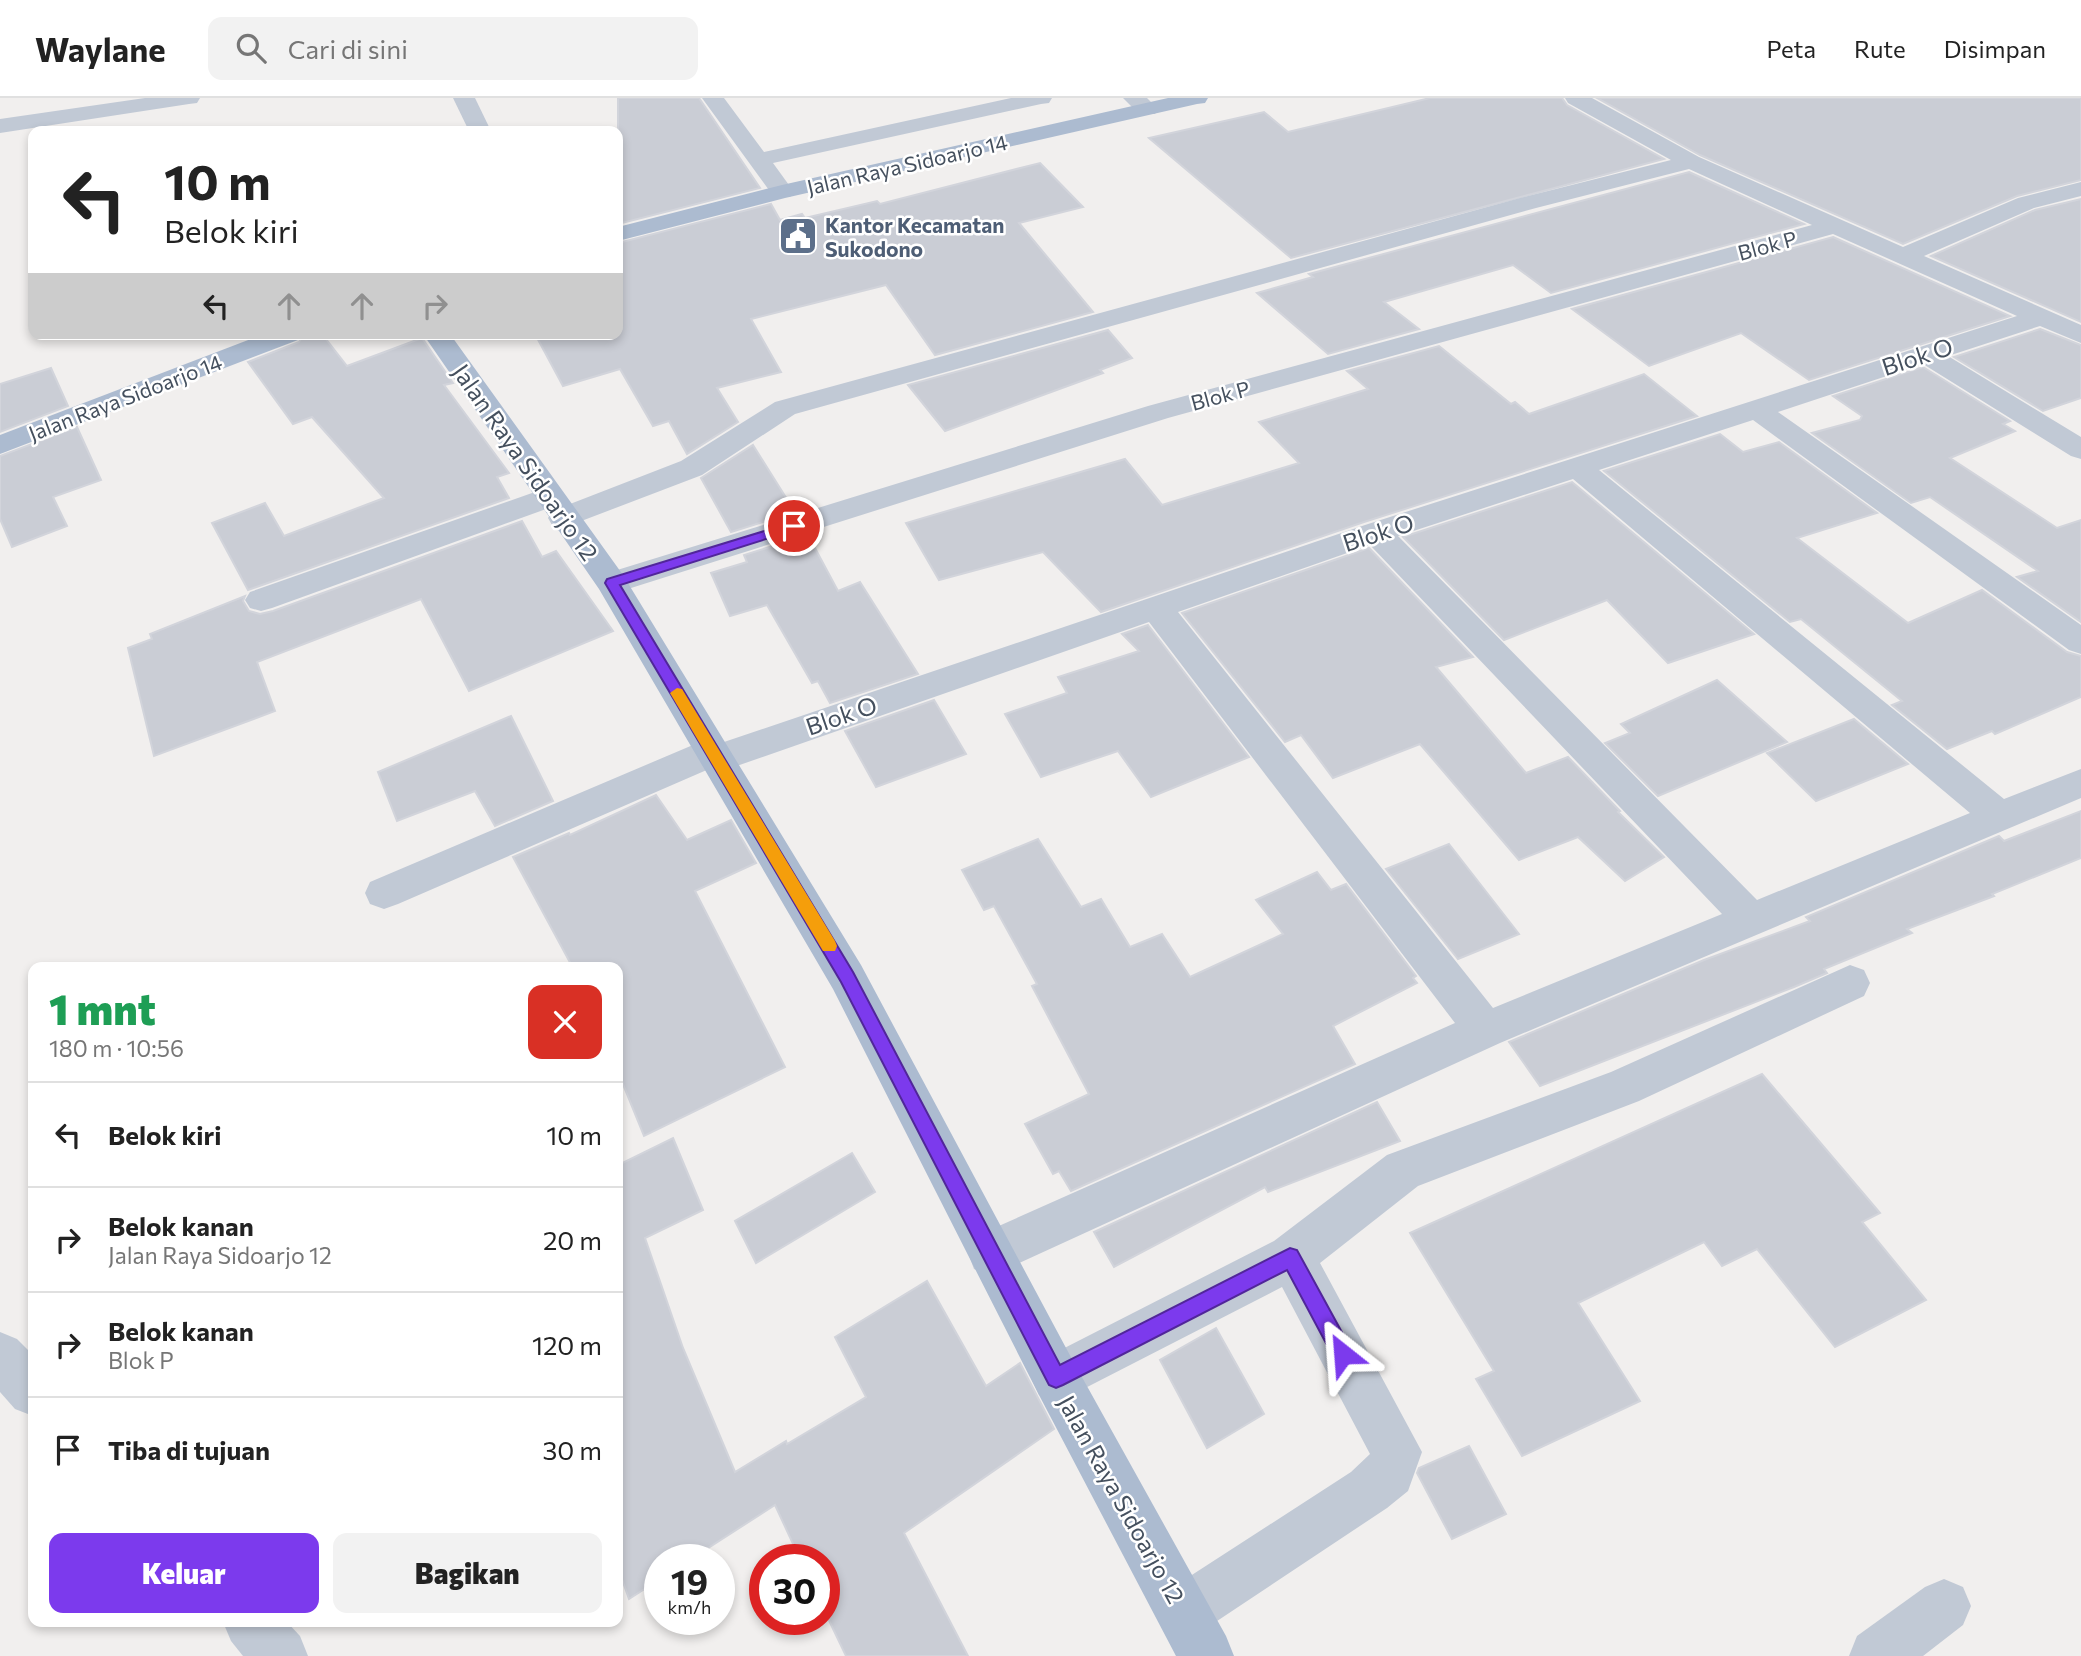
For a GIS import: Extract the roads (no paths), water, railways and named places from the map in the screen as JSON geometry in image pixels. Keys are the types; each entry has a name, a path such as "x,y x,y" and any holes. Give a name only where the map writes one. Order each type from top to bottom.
{"main road":[{"name":"Jalan Raya Sidoarjo 14","path":"623,233 1140,104 1197,98"},
{"name":"Jalan Raya Sidoarjo 14","path":"0,445 273,340"},
{"name":"Jalan Raya Sidoarjo 12","path":"440,340 556,508 612,583 847,977 1056,1378 1195,1634"}],"street":[{"path":"0,126 189,98"},
{"path":"464,98 478,126"},
{"path":"713,98 782,192"},
{"path":"757,160 1041,98"},
{"path":"1576,98 1691,162 2081,335"},
{"path":"261,600 709,459 752,430 766,417 785,408 1528,203 1691,162"},
{"path":"1905,255 2026,204 2061,192 2081,189"},
{"name":"Blok P","path":"612,583 1158,412 1834,226"},
{"name":"Blok O","path":"384,893 715,755 1376,532 2042,317"},
{"path":"1925,354 2081,450"},
{"path":"1756,409 2081,642"},
{"path":"1577,467 1998,815"},
{"path":"1376,532 1752,919"},
{"path":"1155,606 1485,1030"},
{"path":"991,1254 1485,1030 1998,815 2081,783"},
{"path":"1056,1378 1290,1257 1403,1170 1624,1087 1850,983"},
{"path":"1195,1634 1390,1473 1395,1452 1290,1257"},
{"path":"0,1356 28,1386"},
{"path":"1877,1656 1944,1606"},
{"path":"254,1627 280,1656"}],"place":[{"name":"Kantor Kecamatan Sukodono","path":"798,236"}]}
